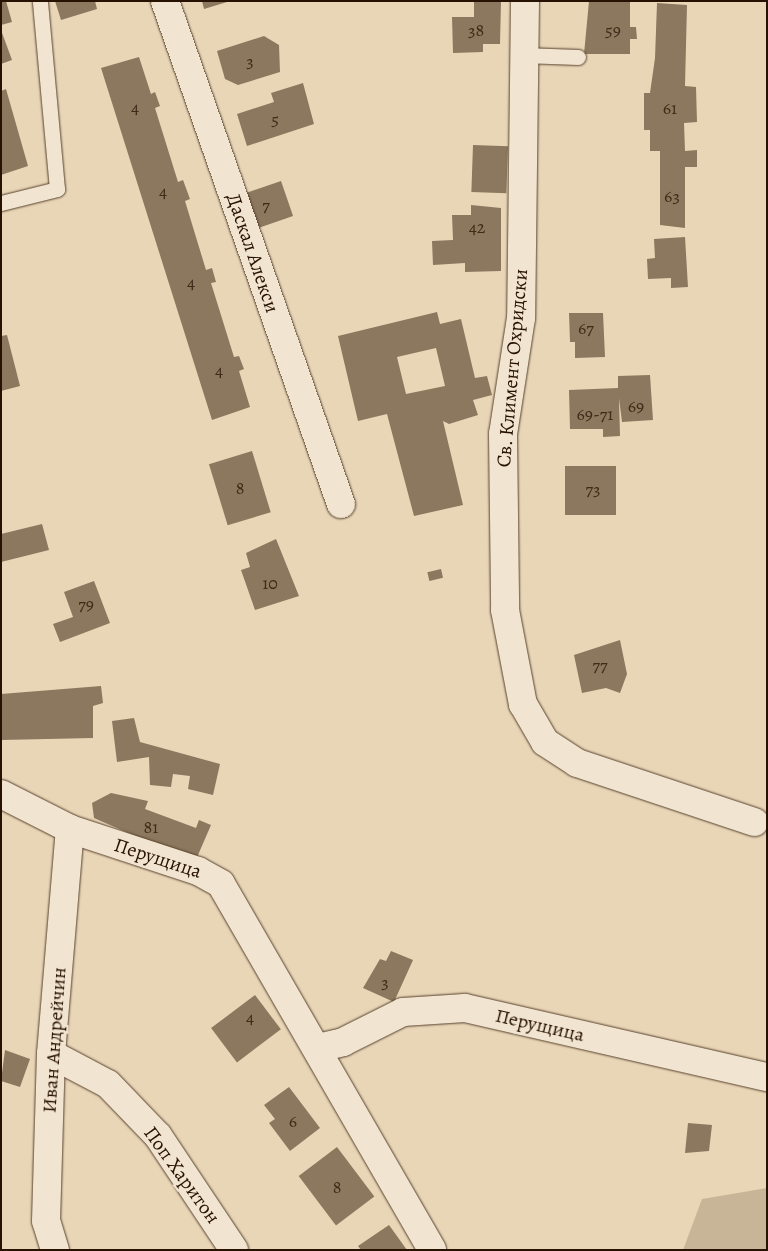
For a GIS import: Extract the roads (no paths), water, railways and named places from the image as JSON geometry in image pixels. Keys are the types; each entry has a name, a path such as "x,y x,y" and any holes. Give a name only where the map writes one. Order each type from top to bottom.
{"street":[{"name":"Даскал Алекси","path":"164,1 341,504"},
{"name":"Св. Климент Охридски","path":"525,1 520,318 503,434 505,610 523,704 545,742 577,763 754,822"},
{"name":"Перущица","path":"1,794 70,829 212,876 318,1048 432,1250"},
{"name":"Иван Андрейчин","path":"55,1250 46,1220 51,1054 70,829"},
{"name":"Перущица","path":"318,1048 343,1042 403,1012 465,1008 767,1077"},
{"name":"Поп Харитон","path":"51,1054 108,1084 158,1136 234,1250"}],"lane":[{"path":"1,203 57,189 40,1"},
{"path":"523,55 578,57"}]}
